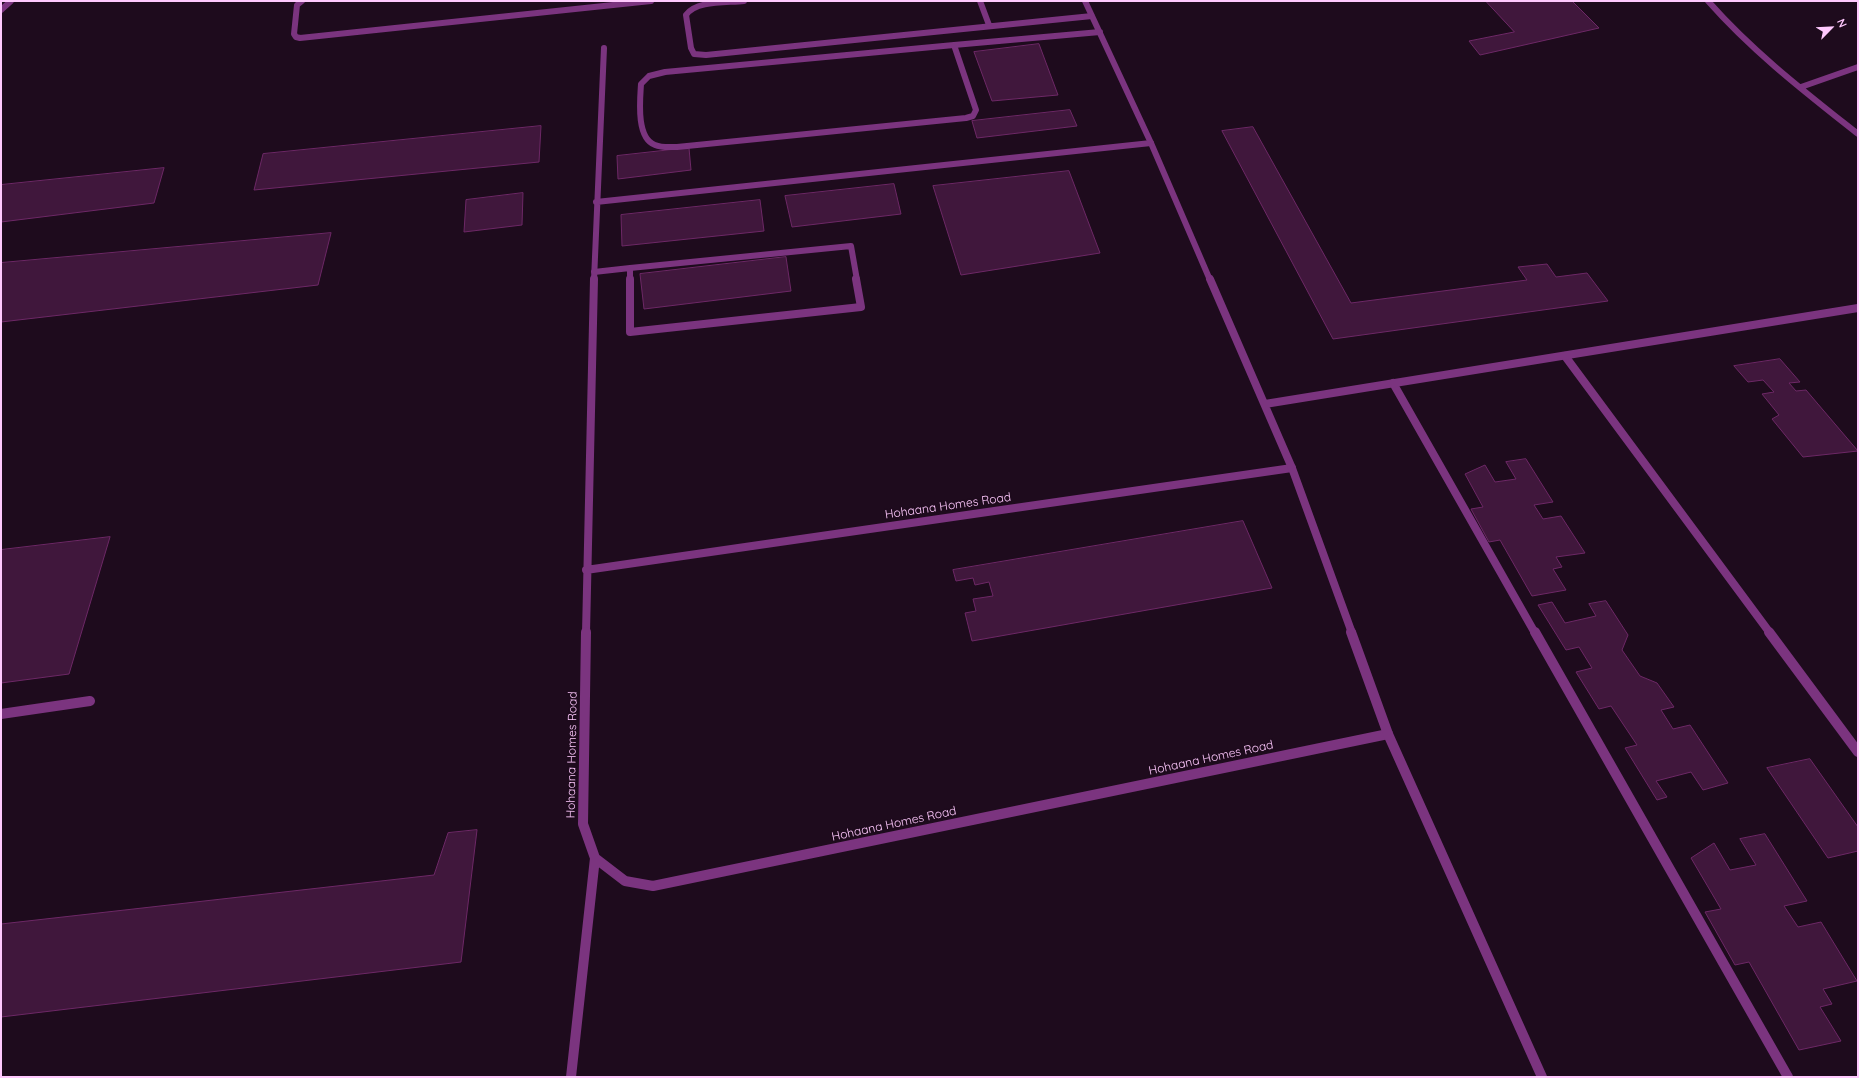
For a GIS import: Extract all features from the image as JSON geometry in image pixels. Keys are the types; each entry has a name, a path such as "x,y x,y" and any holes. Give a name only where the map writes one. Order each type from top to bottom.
{"street":[{"path":"1,10 11,1"},
{"path":"302,1 297,5 294,34 296,37 300,38 651,1"},
{"path":"744,1 700,5 690,9 686,15 691,48 694,54 706,55 989,25 1092,16"},
{"path":"980,1 989,25"},
{"path":"1085,1 1151,144 1265,404 1292,468 1388,734 1542,1077"},
{"path":"1708,1 1726,22 1801,88 1858,134"},
{"path":"954,45 976,110 973,116 966,118 701,145 669,146 654,144 645,136 639,109 641,84 649,76 665,72 954,45 1100,32"},
{"path":"586,570 596,202 604,48"},
{"path":"1801,88 1858,67"},
{"path":"596,202 1151,144"},
{"path":"594,272 630,268 851,246 861,307 630,332 630,268"},
{"path":"1265,404 1858,308"},
{"path":"1565,356 1858,752"},
{"path":"1393,383 1788,1077"},
{"name":"Hohaana Homes Road","path":"1292,468 586,570 583,824 595,858 625,881 653,886 1388,734"},
{"path":"1,714 90,701"},
{"path":"571,1077 595,858"}],"building":[{"path":"1486,1 1572,1 1599,28 1480,55 1469,41 1514,32"},
{"path":"1039,44 1058,95 992,101 974,52"},
{"path":"1070,110 1077,126 977,138 972,121"},
{"path":"541,126 539,162 254,190 263,154"},
{"path":"1253,127 1351,303 1527,280 1518,267 1547,264 1556,277 1587,273 1608,301 1333,339 1222,131"},
{"path":"689,148 691,170 618,179 617,156"},
{"path":"164,168 154,203 1,222 1,185"},
{"path":"1069,171 1100,253 961,275 933,186"},
{"path":"894,184 901,214 792,227 785,196"},
{"path":"523,193 522,225 464,232 466,200"},
{"path":"760,200 764,231 622,246 621,215"},
{"path":"331,233 318,285 1,322 1,263"},
{"path":"786,257 791,291 644,309 640,274"},
{"path":"1780,359 1800,382 1789,383 1796,391 1806,390 1858,451 1803,457 1772,419 1779,415 1762,394 1774,392 1763,380 1748,382 1734,366"},
{"path":"1526,459 1553,502 1534,505 1543,519 1561,516 1585,553 1556,557 1562,567 1553,569 1566,590 1532,596 1500,540 1489,542 1471,509 1483,507 1465,474 1485,465 1495,482 1516,479 1506,462"},
{"path":"1243,521 1272,588 972,641 965,613 976,611 973,599 993,596 989,582 975,585 973,578 956,581 953,570"},
{"path":"110,537 69,674 1,683 1,550"},
{"path":"1606,601 1628,635 1622,650 1640,676 1657,683 1674,707 1661,710 1673,729 1690,725 1728,783 1703,790 1691,772 1656,781 1667,797 1657,800 1625,748 1637,745 1611,706 1599,709 1576,672 1592,668 1579,647 1566,650 1538,605 1552,602 1565,623 1596,616 1589,604"},
{"path":"1810,759 1858,827 1858,851 1828,858 1767,768"},
{"path":"477,830 461,962 1,1017 1,924 434,875 448,833"},
{"path":"1765,834 1807,901 1784,906 1798,927 1821,922 1857,981 1823,989 1832,1004 1820,1007 1841,1041 1799,1050 1749,962 1735,965 1705,912 1721,909 1691,858 1714,843 1730,870 1756,865 1740,839"}]}
